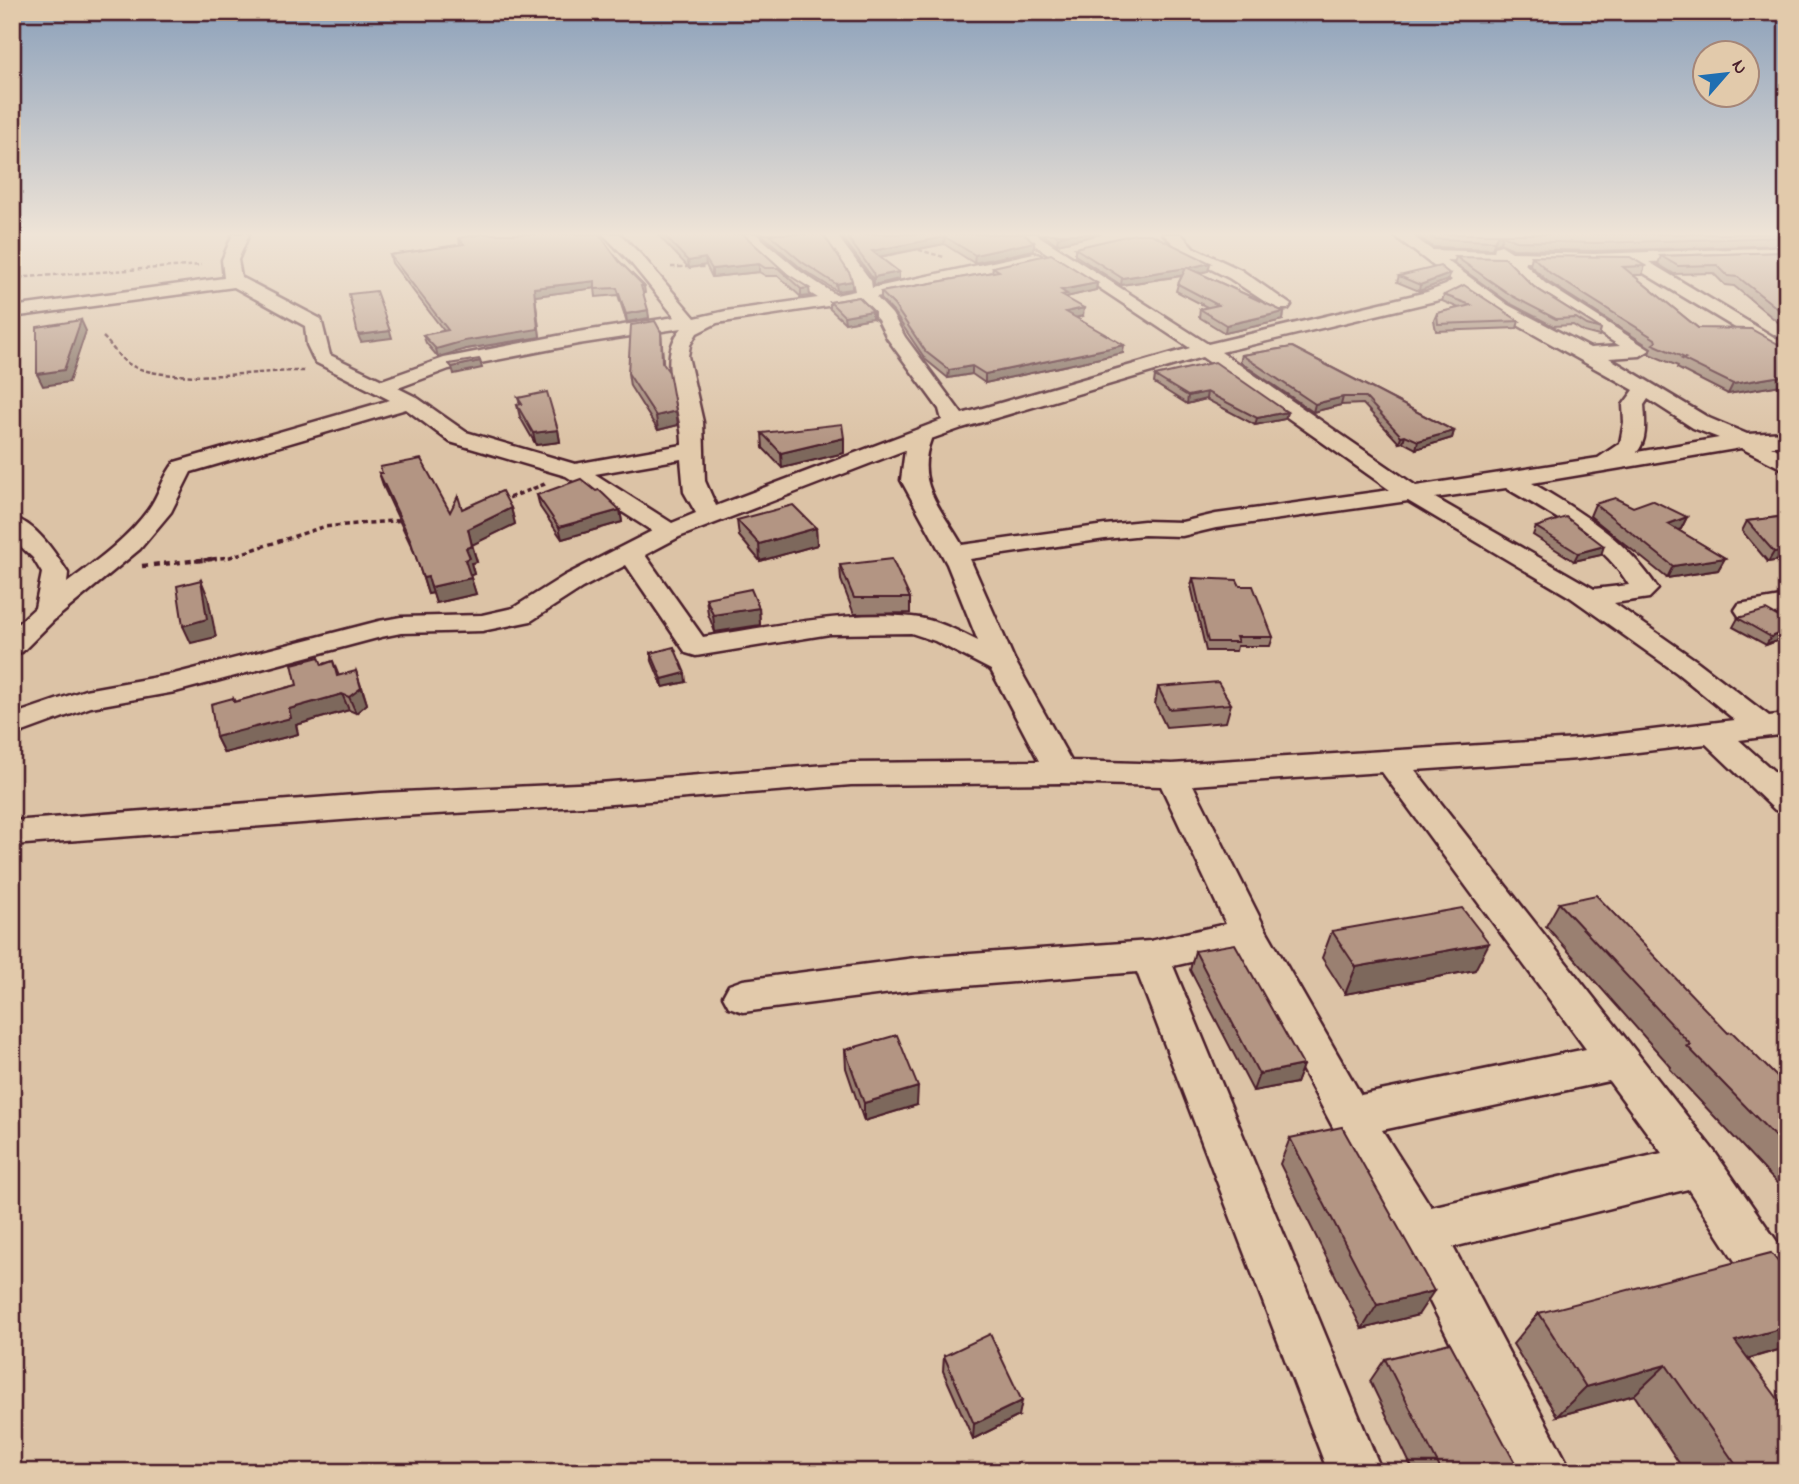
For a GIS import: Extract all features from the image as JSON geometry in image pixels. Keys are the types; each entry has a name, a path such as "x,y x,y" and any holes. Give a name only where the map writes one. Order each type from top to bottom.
{"street":[{"path":"12,312 61,303"},
{"path":"282,303 314,323 320,356 410,401 458,437 499,452 536,459 573,471 670,532"},
{"path":"674,303 690,323"},
{"path":"381,387 444,364 566,340 813,303"},
{"path":"872,303 887,318 896,338 948,408 954,423"},
{"path":"1134,303 1412,494 1589,598 1775,725"},
{"path":"12,726 85,699 175,683 379,629 401,625 482,623 509,618 542,604 573,582 670,532 954,423 1205,350 1402,303"},
{"path":"1494,303 1647,388 1701,423 1744,441 1787,464"},
{"path":"1566,303 1640,350 1588,354"},
{"path":"1705,303 1787,353"},
{"path":"690,323 680,344 678,361 691,415 692,487 697,500 710,517"},
{"path":"1604,466 1631,446 1634,425 1632,406 1635,398 1647,388"},
{"path":"12,646 49,608 146,528 162,507 174,479 183,467 410,401"},
{"path":"922,435 914,455 911,474 954,554 1004,665 1061,772"},
{"path":"954,554 1105,532 1144,528 1182,529 1231,519 1510,481 1744,441 1787,439"},
{"path":"573,471 691,450"},
{"path":"1510,481 1582,524 1605,542 1646,589 1589,598"},
{"path":"12,524 43,554 55,573 49,608"},
{"path":"629,551 696,647 830,626 913,625 946,635 1004,665"},
{"path":"1749,610 1787,604"},
{"path":"12,833 381,805 599,794 850,774 1061,772 1172,775 1578,749 1775,725"},
{"path":"1714,734 1787,802"},
{"path":"1391,761 1698,1166 1787,1298"},
{"path":"1172,775 1249,934 1350,1117 1420,1233 1545,1472"},
{"path":"743,996 915,974 1150,956 1249,934"},
{"path":"1150,956 1355,1472"},
{"path":"1350,1117 1616,1061"},
{"path":"1420,1233 1698,1166"}],"path":[{"path":"103,337 115,346 129,365 157,372 225,374 300,370 352,373"},
{"path":"498,503 527,493 573,471"},
{"path":"93,574 154,564 230,557 323,527 410,520"}],"building":[{"path":"351,303 380,303 390,331 358,335"},
{"path":"427,303 535,303 538,329 464,341 436,349 423,335 448,330"},
{"path":"622,303 646,303 648,310 626,314"},
{"path":"831,303 865,303 874,312 872,311 844,316"},
{"path":"892,303 1076,303 1084,308 1066,312 1124,345 985,374 972,366 949,370 926,352"},
{"path":"1215,303 1265,303 1284,312 1226,325 1200,309 1218,305"},
{"path":"1466,303 1492,303 1519,321 1438,324 1437,313 1471,305"},
{"path":"1526,303 1560,303 1601,329 1576,318 1556,319"},
{"path":"1598,303 1668,303 1698,328 1751,329 1787,349 1787,375 1733,384 1653,344 1655,339"},
{"path":"1771,303 1787,303 1787,316"},
{"path":"81,320 64,370 37,374 37,327"},
{"path":"655,321 661,332 662,362 669,372 676,411 656,416 628,373 631,325"},
{"path":"1292,347 1454,431 1418,441 1401,436 1365,397 1343,397 1315,404 1242,355"},
{"path":"480,361 452,367 449,364"},
{"path":"1215,362 1287,412 1257,418 1207,392 1188,396 1155,376"},
{"path":"547,392 558,430 533,433 517,405 522,404 518,398"},
{"path":"842,424 844,438 781,453 762,433"},
{"path":"421,459 450,512 458,496 462,509 502,491 511,508 468,529 472,546 466,548 470,558 465,560 471,578 431,587 428,577 423,578 410,539 379,473 382,473 380,467"},
{"path":"581,479 596,491 599,490 620,510 559,527 537,495"},
{"path":"1615,498 1633,507 1652,500 1687,517 1668,524 1725,558 1673,566 1595,504"},
{"path":"793,505 816,528 759,544 737,520"},
{"path":"1787,516 1787,550 1774,552 1747,521"},
{"path":"1566,517 1604,546 1578,553 1536,527"},
{"path":"892,559 910,598 854,598 840,565"},
{"path":"1193,578 1237,580 1240,586 1253,586 1273,637 1236,637 1238,642 1208,642"},
{"path":"201,580 207,619 183,626 177,586"},
{"path":"751,589 759,608 713,615 706,598"},
{"path":"1766,610 1787,622 1787,631 1771,637 1738,618"},
{"path":"674,647 685,673 662,679 651,653"},
{"path":"319,657 322,665 333,661 337,676 356,671 361,688 349,697 342,694 289,709 291,718 216,737 211,704 233,698 234,702 297,685 292,664"},
{"path":"1218,682 1231,704 1169,709 1158,687"},
{"path":"1596,895 1728,1033 1732,1032 1787,1087 1787,1149 1687,1046 1691,1045 1559,903"},
{"path":"1462,908 1489,943 1356,967 1332,931"},
{"path":"1235,944 1303,1065 1259,1074 1195,951"},
{"path":"897,1035 918,1087 864,1103 845,1050"},
{"path":"1342,1127 1434,1291 1377,1305 1290,1138"},
{"path":"1771,1253 1787,1273 1787,1327 1735,1341 1787,1411 1787,1472 1741,1472 1666,1365 1586,1387 1539,1313"},
{"path":"990,1334 1022,1401 974,1424 944,1356"},
{"path":"1450,1343 1520,1472 1442,1472 1385,1359"}]}
